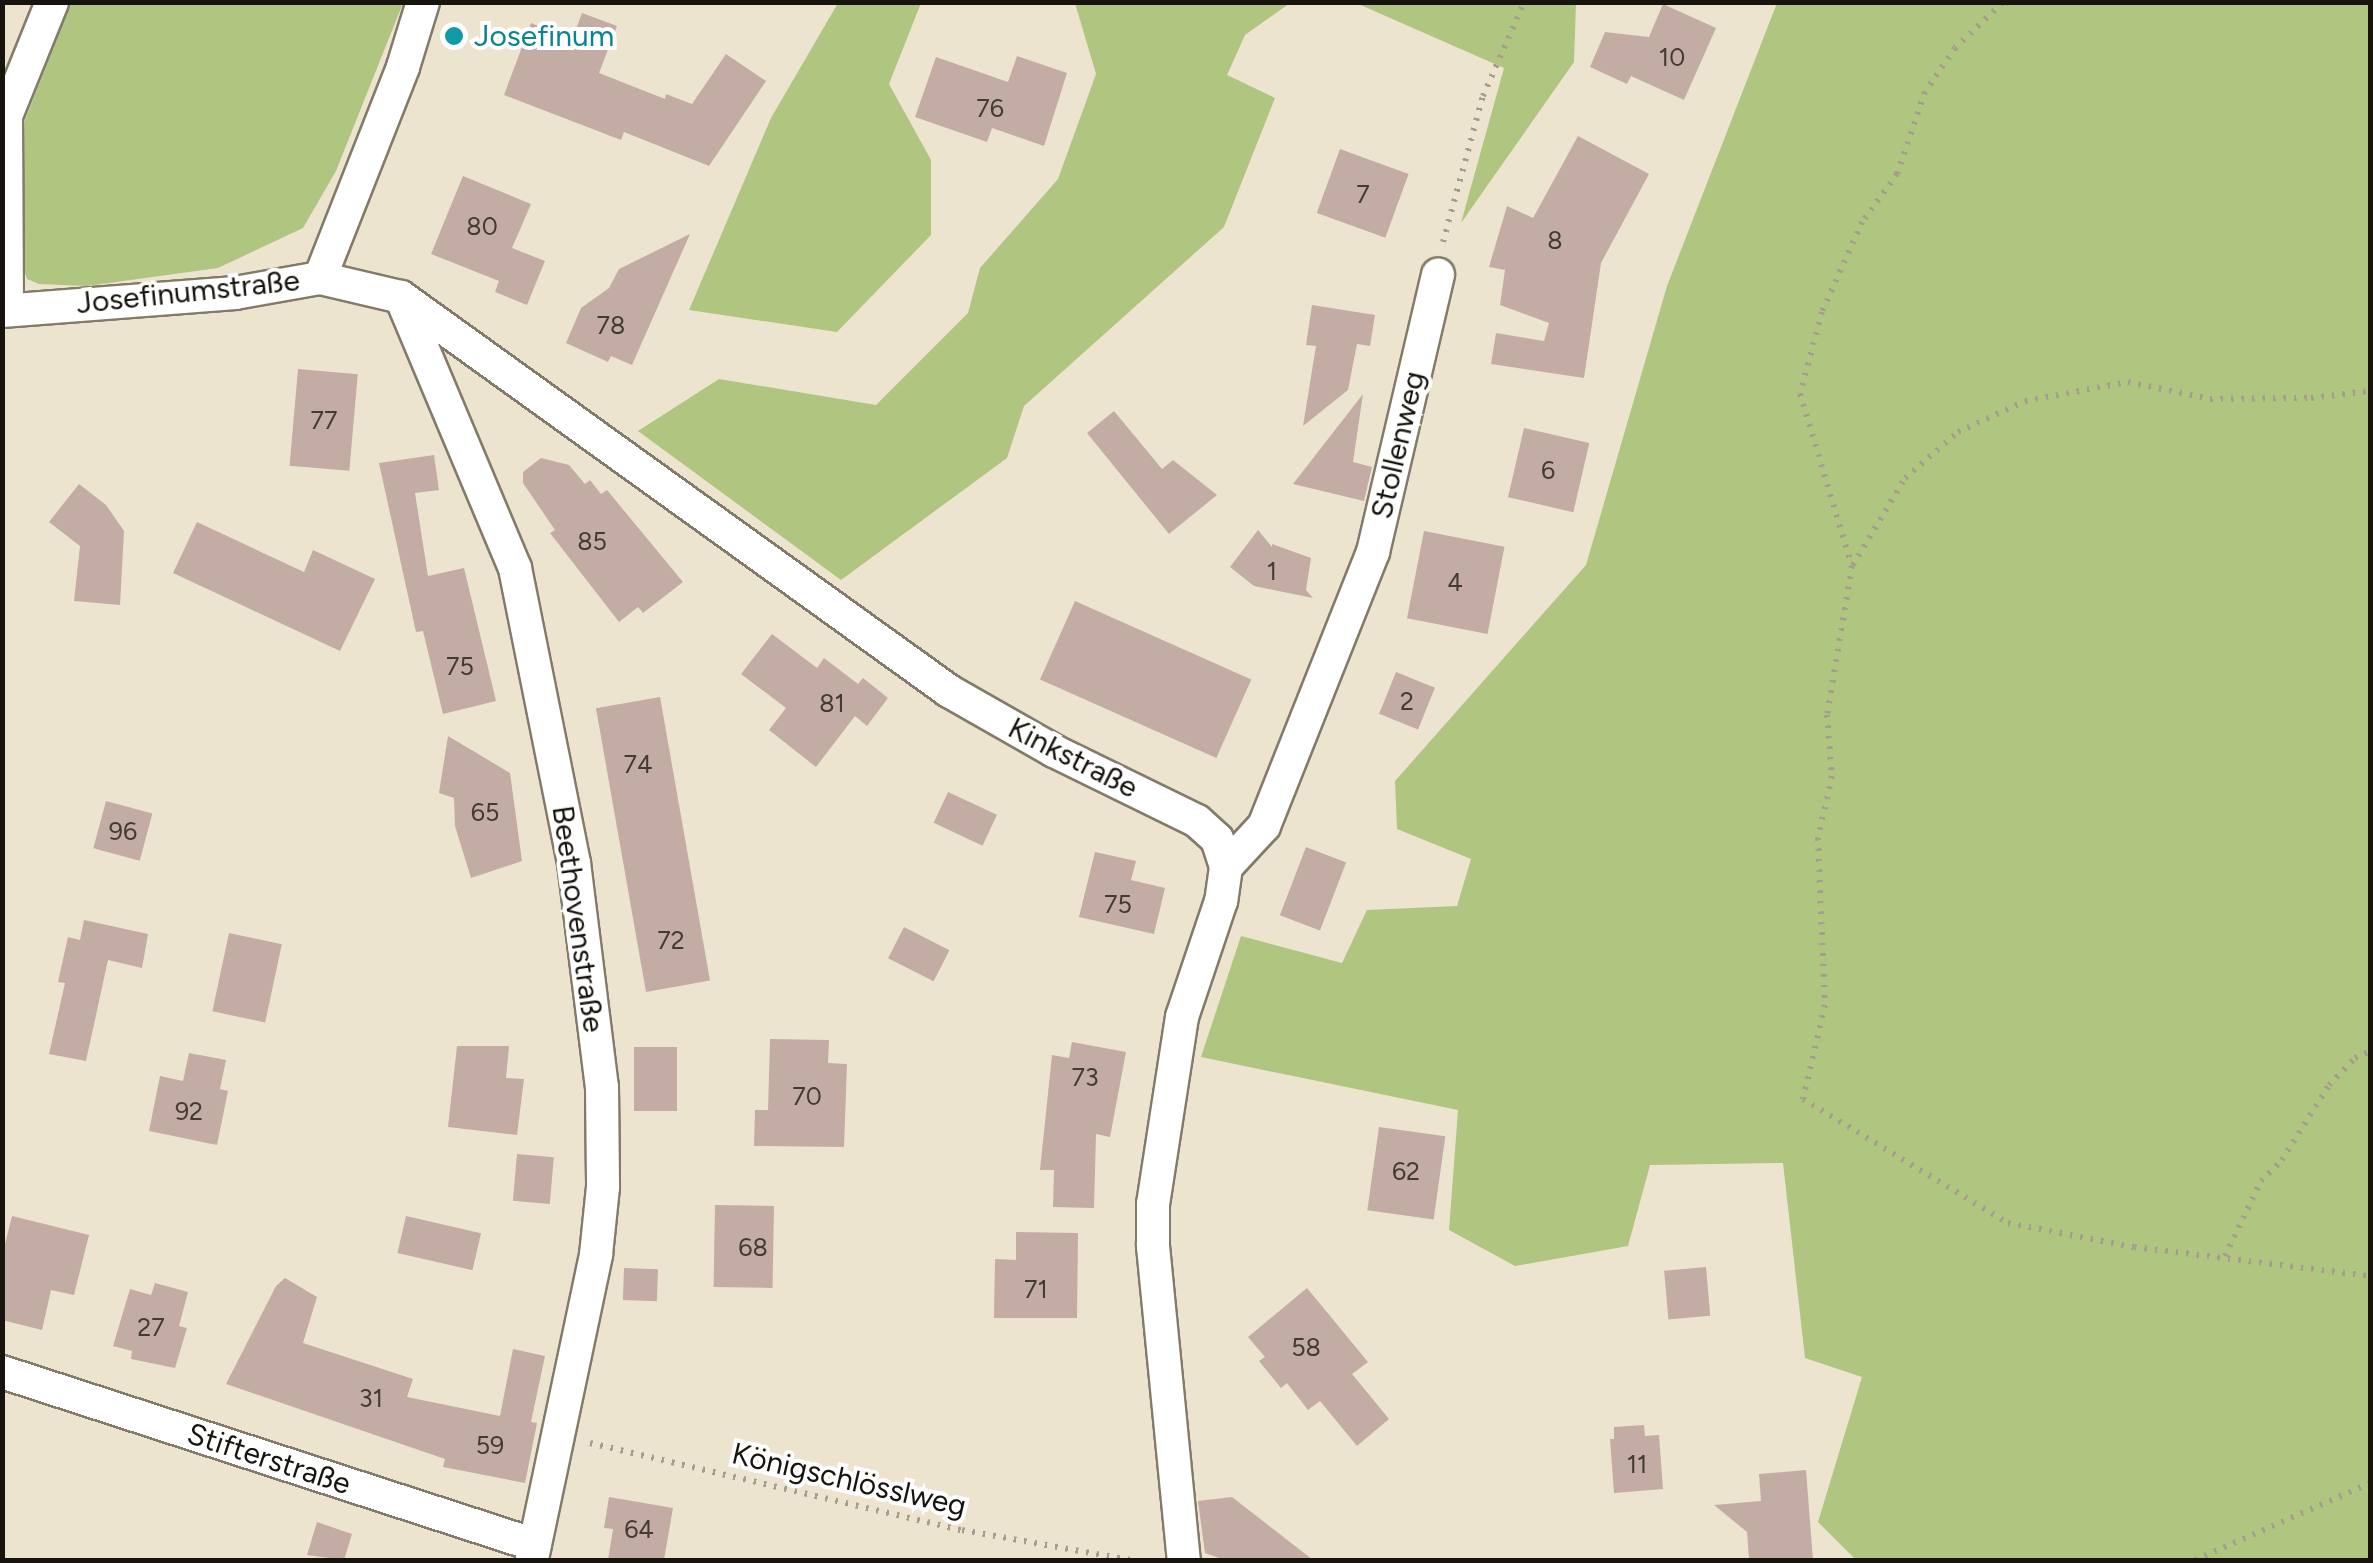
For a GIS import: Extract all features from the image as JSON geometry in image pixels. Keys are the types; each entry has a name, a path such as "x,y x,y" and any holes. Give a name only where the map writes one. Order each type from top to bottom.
{"street":[{"path":"5,310 6,116 52,2"},
{"name":"Josefinumstraße","path":"5,310 235,292 320,278 403,67 422,2"},
{"name":"Stollenweg","path":"1226,867 1251,846 1264,826 1373,552 1438,274"},
{"name":"Kinkstraße","path":"320,278 401,297 949,691 1054,751 1198,821 1216,840 1226,867"},
{"name":"Beethovenstraße","path":"401,297 516,568 574,864 602,1087 603,1187 596,1255 534,1553"},
{"path":"1184,1560 1153,1246 1153,1204 1182,1017 1221,901 1226,867"},
{"name":"Stifterstraße","path":"2,1372 534,1553"}],"path":[{"path":"1438,274 1445,222 1483,96 1524,2"},
{"path":"1852,566 1800,394 1822,312 1862,222 1896,174 1925,92 1955,48 2002,3 2018,2"},
{"path":"2370,390 2311,398 2210,399 2128,382 2025,401 1958,432 1905,478 1852,566 1827,716 1832,776 1818,838 1825,1005 1803,1099 2008,1223 2134,1247 2370,1276"},
{"path":"2225,1256 2261,1181 2282,1160 2328,1084 2355,1058 2370,1052"},
{"name":"Königschlösslweg","path":"558,1436 962,1530 1131,1560"},
{"path":"2195,1560 2370,1484"}],"green space":[{"path":"71,3 403,3 336,171 303,228 218,268 87,286 39,284 27,279 22,264 23,125"},
{"path":"838,3 921,3 889,84 931,160 931,235 837,332 689,310 771,118"},
{"path":"1075,3 1290,3 1245,35 1227,75 1275,98 1224,227 1024,406 1007,458 841,580 638,431 719,379 876,405 968,313 980,268 1058,179 1096,74"},
{"path":"1356,3 1576,3 1574,62 1461,223 1504,68"},
{"path":"1777,3 2370,3 2370,1560 1856,1560 1818,1522 1862,1377 1805,1358 1783,1163 1650,1165 1628,1246 1515,1266 1449,1230 1458,1110 1201,1057 1241,936 1342,963 1367,910 1457,906 1471,859 1397,829 1395,781 1586,565 1667,286"}],"building":[{"path":"1663,4 1716,28 1684,100 1631,76 1627,84 1590,67 1605,32 1649,37"},
{"path":"582,13 617,26 599,73 665,99 666,94 692,104 726,54 766,81 709,166 624,132 621,140 504,95 531,23 572,40"},
{"path":"1017,56 1067,73 1044,146 992,128 987,142 915,117 936,57 1008,82"},
{"path":"1578,136 1649,174 1601,263 1584,378 1491,364 1496,333 1544,341 1549,323 1500,305 1505,270 1489,267 1507,206 1533,218"},
{"path":"1340,149 1409,174 1385,238 1317,213"},
{"path":"463,176 531,204 512,248 545,261 527,305 495,292 499,281 431,254"},
{"path":"690,234 632,365 611,356 608,362 566,343 581,308 609,288 619,269"},
{"path":"1312,305 1375,315 1370,346 1357,344 1348,390 1303,426 1316,346 1306,345"},
{"path":"298,369 358,374 349,471 290,466"},
{"path":"1363,394 1353,462 1372,467 1364,501 1293,484"},
{"path":"1114,411 1162,469 1173,460 1217,495 1169,534 1087,433"},
{"path":"1524,428 1589,443 1573,512 1508,497"},
{"path":"434,455 439,490 415,493 428,576 464,568 496,701 443,714 423,631 416,632 379,463"},
{"path":"541,458 569,465 585,484 590,480 601,494 607,490 683,582 643,613 638,607 619,622 550,533 555,530 523,483 523,472"},
{"path":"79,484 106,505 124,531 120,605 74,601 80,546 49,522"},
{"path":"197,522 304,572 313,550 375,579 340,651 173,573"},
{"path":"1258,530 1272,547 1311,558 1306,590 1313,598 1254,586 1230,567"},
{"path":"1424,531 1504,547 1488,634 1407,618"},
{"path":"1075,601 1251,680 1216,758 1040,680"},
{"path":"772,634 817,668 824,658 858,684 863,678 888,698 867,726 855,716 816,767 769,730 786,708 741,674"},
{"path":"1396,672 1435,688 1418,729 1379,714"},
{"path":"660,697 710,981 646,992 596,708"},
{"path":"448,736 510,773 522,861 471,878 455,826 454,798 439,793"},
{"path":"948,792 997,815 983,846 934,823"},
{"path":"106,801 152,813 140,861 93,848"},
{"path":"1306,847 1346,862 1320,931 1280,915"},
{"path":"1095,852 1136,861 1131,880 1165,888 1154,934 1079,917"},
{"path":"84,920 148,934 142,968 108,960 86,1061 49,1054 65,983 58,982 68,937 80,940"},
{"path":"904,927 949,950 934,981 888,958"},
{"path":"229,933 282,944 265,1022 212,1011"},
{"path":"770,1039 829,1040 828,1063 847,1064 844,1147 754,1146 755,1110 768,1110"},
{"path":"1072,1042 1126,1052 1110,1137 1096,1134 1094,1208 1053,1207 1054,1170 1040,1170 1052,1055 1069,1058"},
{"path":"457,1046 509,1046 506,1078 524,1079 517,1135 448,1127"},
{"path":"634,1047 677,1047 677,1111 634,1111"},
{"path":"189,1053 226,1060 220,1089 228,1091 217,1145 149,1131 160,1076 183,1081"},
{"path":"1379,1127 1445,1136 1434,1220 1367,1210"},
{"path":"517,1154 554,1157 550,1204 513,1201"},
{"path":"715,1205 774,1206 773,1288 714,1287"},
{"path":"12,1216 89,1235 74,1295 51,1290 42,1330 2,1320 2,1256"},
{"path":"406,1216 481,1233 472,1270 397,1253"},
{"path":"1016,1232 1078,1233 1077,1318 994,1318 995,1259 1016,1260"},
{"path":"1706,1267 1710,1316 1668,1319 1664,1271"},
{"path":"624,1268 658,1269 657,1301 623,1300"},
{"path":"285,1278 317,1297 303,1343 413,1379 407,1397 500,1416 513,1349 545,1356 531,1422 537,1423 525,1483 443,1467 445,1459 226,1384 276,1286"},
{"path":"155,1283 188,1292 179,1326 187,1328 175,1368 131,1359 132,1351 113,1346 130,1289 151,1295"},
{"path":"1307,1288 1368,1362 1352,1374 1389,1419 1357,1446 1320,1401 1308,1410 1287,1383 1281,1388 1259,1361 1265,1357 1248,1337"},
{"path":"1644,1425 1645,1436 1659,1435 1663,1489 1614,1493 1610,1439 1614,1439 1614,1427"},
{"path":"1806,1470 1813,1560 1749,1558 1747,1532 1714,1505 1761,1501 1759,1474"},
{"path":"609,1497 673,1508 664,1560 608,1560 613,1529 604,1528"},
{"path":"1232,1497 1313,1560 1225,1560 1205,1553 1198,1501"},
{"path":"317,1522 352,1534 344,1560 307,1555"}],"place":[{"name":"Josefinum","path":"454,36"}]}
